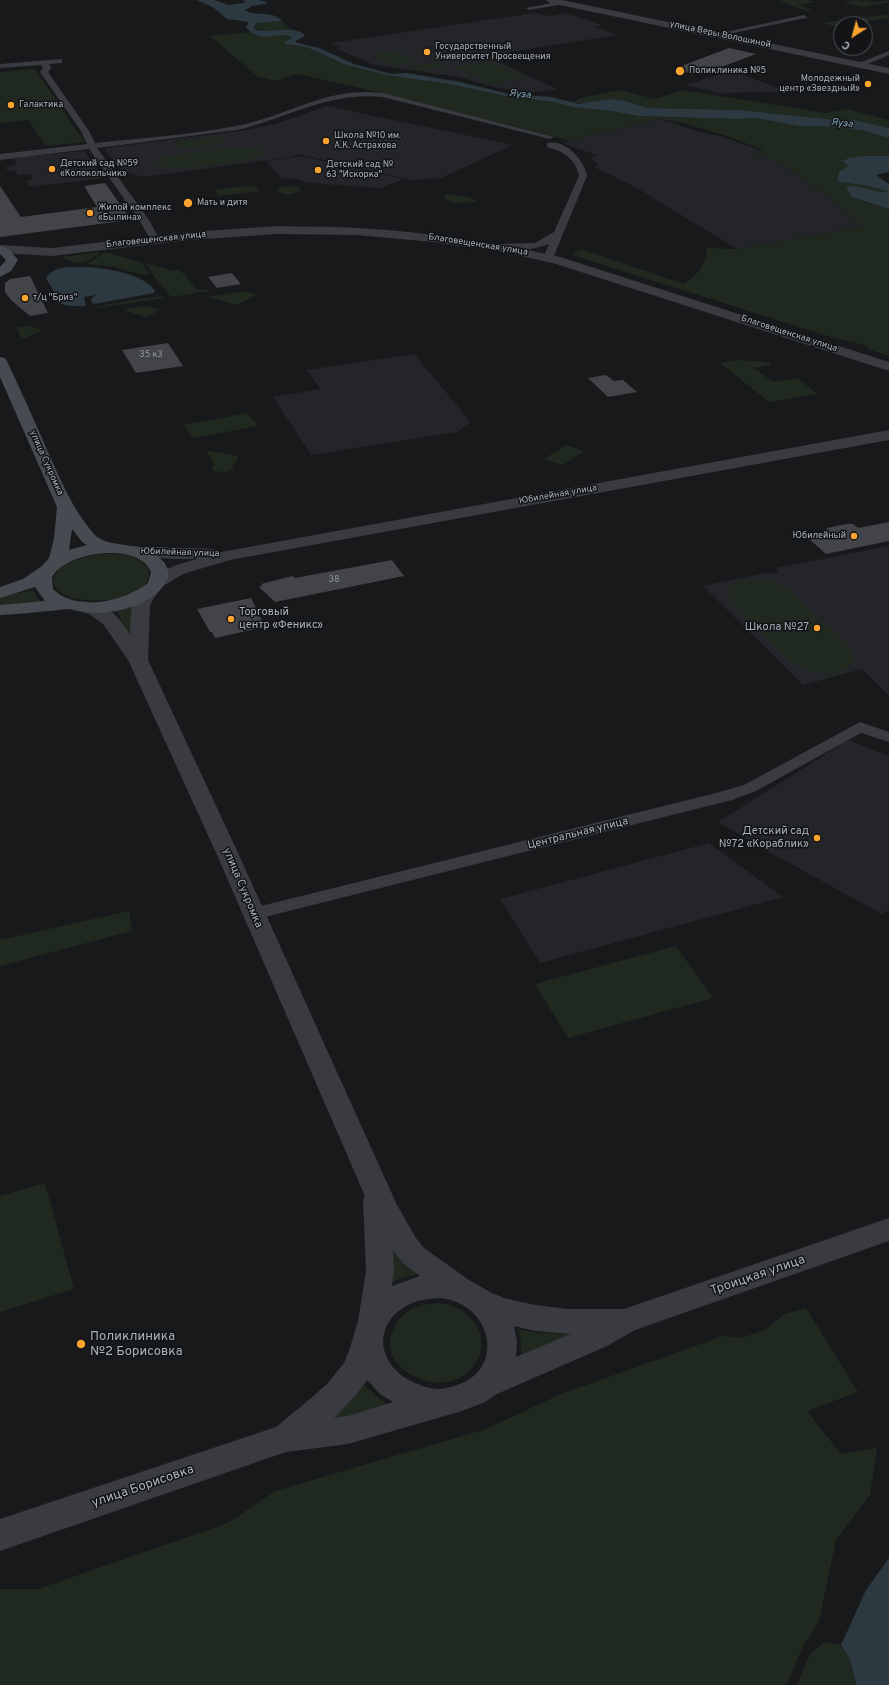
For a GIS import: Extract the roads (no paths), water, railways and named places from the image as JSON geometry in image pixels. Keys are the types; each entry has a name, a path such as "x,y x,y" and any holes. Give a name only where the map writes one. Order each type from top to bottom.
{"main road":[{"path":"0,250 5,252 12,260 4,270"},
{"name":"улица Сукромка","path":"0,361 65,507 89,539 102,546 112,548"},
{"path":"65,507 61,551 42,582 44,588 52,598 74,605"},
{"path":"0,592 29,583 50,568 79,552 112,548 142,553 155,561 160,572 154,586 136,599 120,604 102,607 74,605 0,610"}],"street":[{"name":"улица Веры Волошиной","path":"550,0 719,34 889,71"},
{"path":"529,8 579,0"},
{"path":"719,34 808,14"},
{"path":"858,65 889,53"},
{"path":"0,66 59,61"},
{"path":"44,62 47,68 44,72 85,131 92,147 120,184 155,240"},
{"path":"0,157 92,147 243,127 345,93 358,92 383,94 550,141 571,153 578,160 582,170 581,183 548,258"},
{"name":"Благовещенская улица","path":"52,252 155,240 271,230 336,230 416,236 499,248 548,258 760,324 889,367"},
{"path":"499,248 533,246 548,242 558,234"},
{"path":"0,250 52,252"},
{"path":"4,270 24,260 52,252"},
{"name":"Юбилейная улица","path":"154,586 178,570 227,555 889,435"},
{"name":"Юбилейная улица","path":"133,551 172,554 210,553 227,555"},
{"name":"улица Сукромка","path":"154,586 144,598 141,606 138,660 228,855 374,1186 406,1246 422,1263 458,1288"},
{"path":"74,605 95,610 110,620 138,660"},
{"name":"Центральная улица","path":"253,914 726,796 750,788 860,727 889,737"},
{"name":"улица Сукромка","path":"370,1332 380,1271 378,1209 374,1186"},
{"name":"Троицкая улица","path":"486,1384 596,1337 625,1321 833,1250 889,1229"},
{"path":"442,1286 458,1288 484,1303 494,1313 503,1338 504,1349 500,1362 486,1384 466,1396 452,1401 437,1403 348,1430 286,1438 330,1402 353,1375 370,1332 393,1300 404,1293 423,1288 442,1286"},
{"name":"Троицкая улица","path":"484,1303 504,1311 547,1321 625,1321"},
{"path":"370,1332 374,1364 390,1386 403,1394 417,1399 437,1403"},
{"name":"улица Борисовка","path":"0,1535 286,1438"}],"water":[{"name":"Яуза","path":"197,0 214,0 229,5 244,3 245,1 243,0 259,0 267,2 266,4 252,6 245,10 273,15 282,21 257,23 254,27 256,30 296,31 305,36 295,41 298,43 319,48 354,64 391,74 407,73 460,82 509,94 551,97 579,104 611,99 626,101 647,108 739,110 836,120 854,120 889,128 889,138 862,130 818,126 799,126 755,118 737,119 639,116 505,96 455,85 386,75 343,64 306,47 286,44 284,42 292,38 288,35 264,37 255,35 246,27 249,22 227,19 214,8"},
{"path":"863,156 889,156 889,172 876,175 889,184 889,209 852,197 846,187 856,186 877,192 887,191 870,186 840,182 837,179 839,172 849,166 842,161 849,158"},
{"path":"68,267 113,270 133,276 142,280 155,291 154,293 95,304 92,303 91,299 96,295 84,297 86,305 84,306 69,306 61,304 46,278 53,271 58,269"},
{"path":"889,1558 889,1685 856,1685 850,1659 841,1645 866,1590"}],"place":[{"name":"Государственный Университет Просвещения","path":"427,52"},
{"name":"Поликлиника №5","path":"680,71"},
{"name":"Молодежный центр «Звездный»","path":"868,84"},
{"name":"Галактика","path":"11,105"},
{"name":"Школа №10 им. А.К. Астрахова","path":"326,141"},
{"name":"Детский сад №59 «Колокольчик»","path":"52,169"},
{"name":"Детский сад № 63 \"Искорка\"","path":"318,170"},
{"name":"Мать и дитя","path":"188,203"},
{"name":"Жилой комплекс «Былина»","path":"90,213"},
{"name":"т/ц \"Бриз\"","path":"25,298"},
{"name":"Юбилейный","path":"854,536"},
{"name":"Торговый центр «Феникс»","path":"231,619"},
{"name":"Школа №27","path":"817,628"},
{"name":"Детский сад №72 «Кораблик»","path":"817,838"},
{"name":"Поликлиника №2 Борисовка","path":"81,1344"}]}
